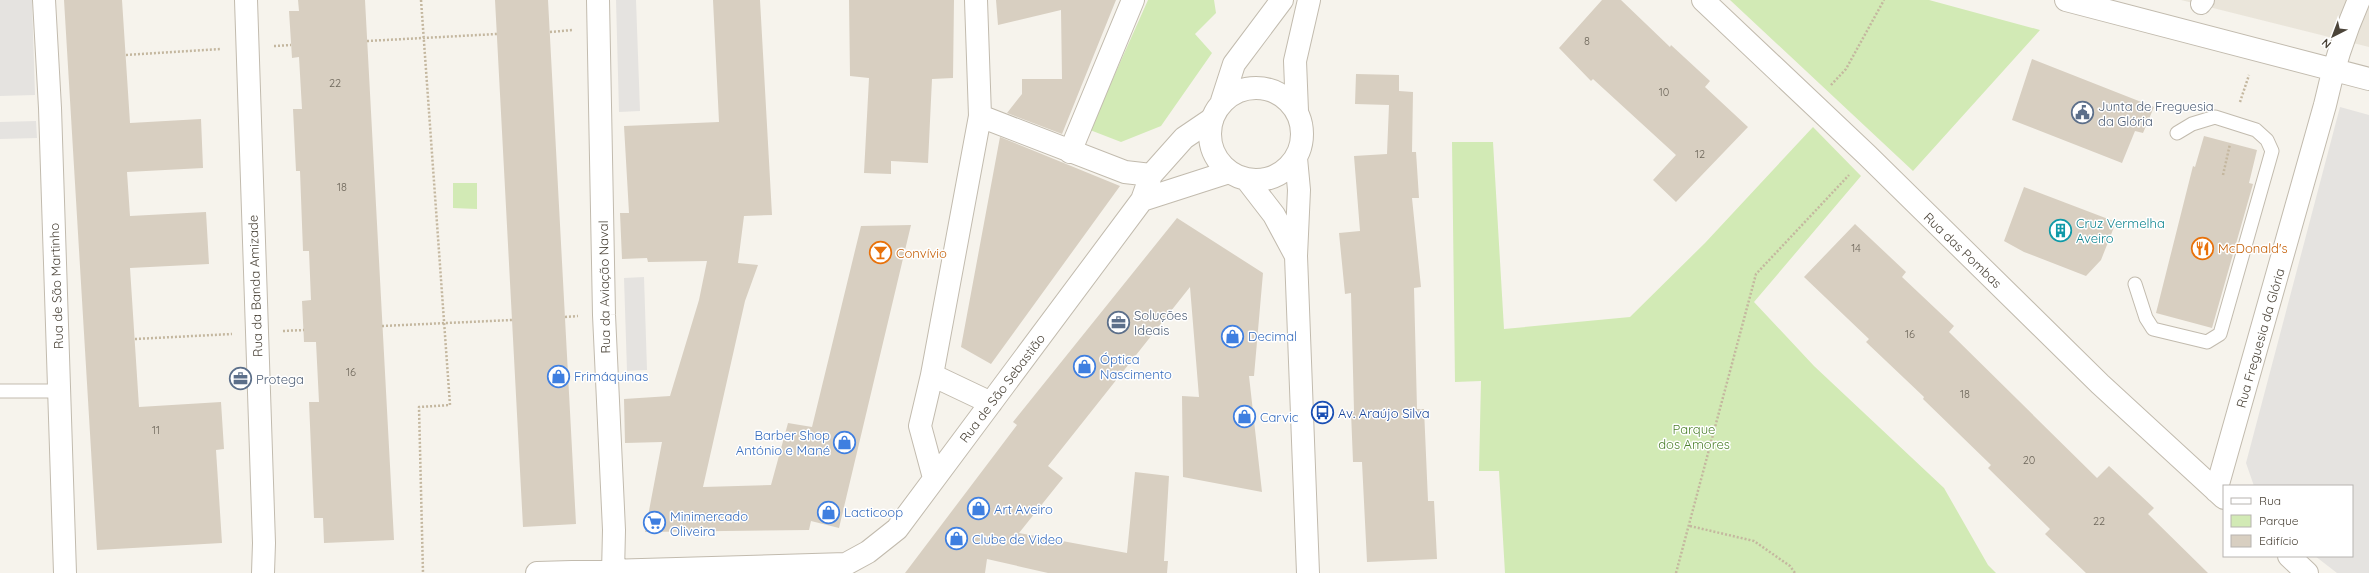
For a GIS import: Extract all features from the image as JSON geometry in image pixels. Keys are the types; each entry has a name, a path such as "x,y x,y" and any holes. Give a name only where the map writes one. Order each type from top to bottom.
{"street":[{"name":"Rua de São Martinho","path":"44,0 65,573"},
{"name":"Rua da Banda Amizade","path":"246,0 263,573"},
{"name":"Rua da Aviação Naval","path":"598,0 604,315 614,530 614,572"},
{"path":"934,478 920,426 932,375 980,116 976,0"},
{"path":"1070,152 1133,0"},
{"path":"1282,0 1234,64 1209,133 1211,148 1218,161 1238,176 1274,215 1296,256"},
{"path":"1308,573 1296,256 1299,190 1296,158 1303,134 1297,111 1295,61 1309,0"},
{"name":"Rua das Pombas","path":"1703,0 1867,155 2100,384 2220,494"},
{"path":"2066,0 2369,79"},
{"name":"Rua Freguesia da Glória","path":"2220,494 2323,112 2333,69 2345,31 2359,0"},
{"path":"1217,110 1234,93 1247,88 1262,87 1276,91 1288,99 1297,111"},
{"name":"Rua de São Sebastião","path":"537,573 614,572 846,564 868,552 897,529 1142,200 1151,175 1184,138 1217,110"},
{"path":"980,116 1125,172 1151,175"},
{"path":"1142,200 1238,176 1261,180 1275,176 1287,169 1296,158"},
{"path":"932,375 991,403"},
{"path":"867,573 868,552"},
{"path":"2289,557 2307,573"}],"lane":[{"path":"2135,284 2146,318 2153,329 2207,342 2220,334 2272,151 2267,140 2256,130 2215,117 2192,124 2177,133"},
{"path":"0,391 59,391"}],"path":[{"path":"421,0 450,405 419,407 423,573"},
{"path":"1826,116 1832,83 1846,69 1884,0"},
{"path":"367,41 497,34"},
{"path":"126,55 291,45"},
{"path":"2240,104 2249,74"},
{"path":"1676,573 1690,526 1714,427 1756,274 1867,155"},
{"path":"382,326 512,320"},
{"path":"135,339 304,330"},
{"path":"1690,526 1754,541 1795,573"}],"shaded area":[{"path":"0,0 32,0 35,95 0,96"},
{"path":"616,0 636,0 640,111 619,112"},
{"path":"2181,0 2369,0 2369,47"},
{"path":"2340,107 2369,115 2369,573 2337,573 2316,557 2353,557 2353,485 2254,485 2246,463"},
{"path":"36,121 37,138 0,139 0,122"},
{"path":"644,277 647,370 627,371 624,278"}],"green space":[{"path":"1148,0 1214,0 1216,13 1195,34 1212,53 1161,126 1121,142 1090,130"},
{"path":"1730,0 1929,0 2040,30 1913,171"},
{"name":"Parque dos Amores","path":"1813,127 1861,176 1754,302 1814,366 1944,488 1988,565 1996,573 1505,573 1499,471 1479,471 1481,381 1455,382 1452,142 1493,142 1504,329 1630,317 1705,243"},
{"path":"453,183 477,183 477,209 453,208"}],"building":[{"path":"64,0 122,0 130,123 201,119 203,168 127,172 130,216 206,212 209,264 130,268 139,407 221,402 224,449 216,450 222,543 97,550"},
{"path":"298,0 365,0 394,540 324,543 323,518 314,518 309,402 319,402 316,342 304,342 302,301 311,300 309,251 303,251 300,171 296,171 293,109 302,109 299,57 292,58 289,11 299,11"},
{"path":"495,0 548,0 576,524 523,527"},
{"path":"713,0 760,0 772,215 744,216 738,263 758,265 745,301 703,487 771,485 788,423 812,427 861,226 911,225 839,528 811,521 809,530 645,532 662,442 625,443 624,399 670,396 699,300 707,261 648,262 647,258 622,259 620,213 629,213 624,126 719,122"},
{"path":"849,0 954,0 953,78 932,79 928,163 891,161 891,174 864,173 869,78 850,76"},
{"path":"996,0 1116,0 1062,134 1007,113 1022,94 1022,79 1062,79 1061,10 998,25"},
{"path":"1602,0 1621,0 1670,47 1671,45 1710,81 1705,87 1748,127 1676,202 1653,180 1676,155 1593,79 1591,81 1559,48"},
{"name":"Junta de Freguesia da Glória","path":"2032,59 2154,107 2143,133 2135,131 2122,163 2012,120"},
{"path":"1356,74 1399,75 1399,91 1413,92 1412,152 1416,152 1419,198 1412,198 1421,287 1414,288 1417,409 1424,409 1428,501 1434,501 1437,559 1367,562 1362,462 1353,462 1351,412 1354,411 1351,293 1345,294 1339,233 1360,231 1354,156 1387,154 1389,105 1355,104"},
{"name":"McDonald's","path":"2204,136 2257,150 2249,183 2253,184 2212,328 2156,313 2193,166 2195,167"},
{"path":"1000,137 1120,186 991,364 961,347"},
{"name":"Cruz Vermelha Aveiro","path":"2024,187 2116,222 2101,260 2086,276 2024,252 2004,241"},
{"path":"1177,218 1263,273 1254,376 1249,376 1262,492 1183,477 1182,396 1199,397 1190,287 1048,466 1063,478 1019,533 1127,553 1135,472 1169,476 1164,561 1168,561 1167,573 1048,573 987,559 985,573 905,573 1017,425 1013,422"},
{"path":"1855,224 1906,272 1902,277 1954,326 1949,332 2097,478 2109,466 2154,508 2148,514 2208,573 2086,573 2045,534 2050,529 1988,468 1991,465 1923,399 1924,397 1866,342 1869,339 1804,277"}],"place":[{"name":"Junta de Freguesia da Glória","path":"2083,113"},
{"name":"Cruz Vermelha Aveiro","path":"2060,230"},
{"name":"McDonald's","path":"2203,248"},
{"name":"Convívio","path":"881,253"},
{"name":"Soluções Ideais","path":"1118,322"},
{"name":"Decimal","path":"1233,336"},
{"name":"Óptica Nascimento","path":"1084,366"},
{"name":"Frimáquinas","path":"559,376"},
{"name":"Protega","path":"240,379"},
{"name":"Av. Araújo Silva","path":"1322,413"},
{"name":"Carvic","path":"1244,417"},
{"name":"Barber Shop António e Mané","path":"845,442"},
{"name":"Art Aveiro","path":"978,509"},
{"name":"Lacticoop","path":"828,512"},
{"name":"Minimercado Oliveira","path":"655,523"},
{"name":"Clube de Video","path":"956,539"}]}
